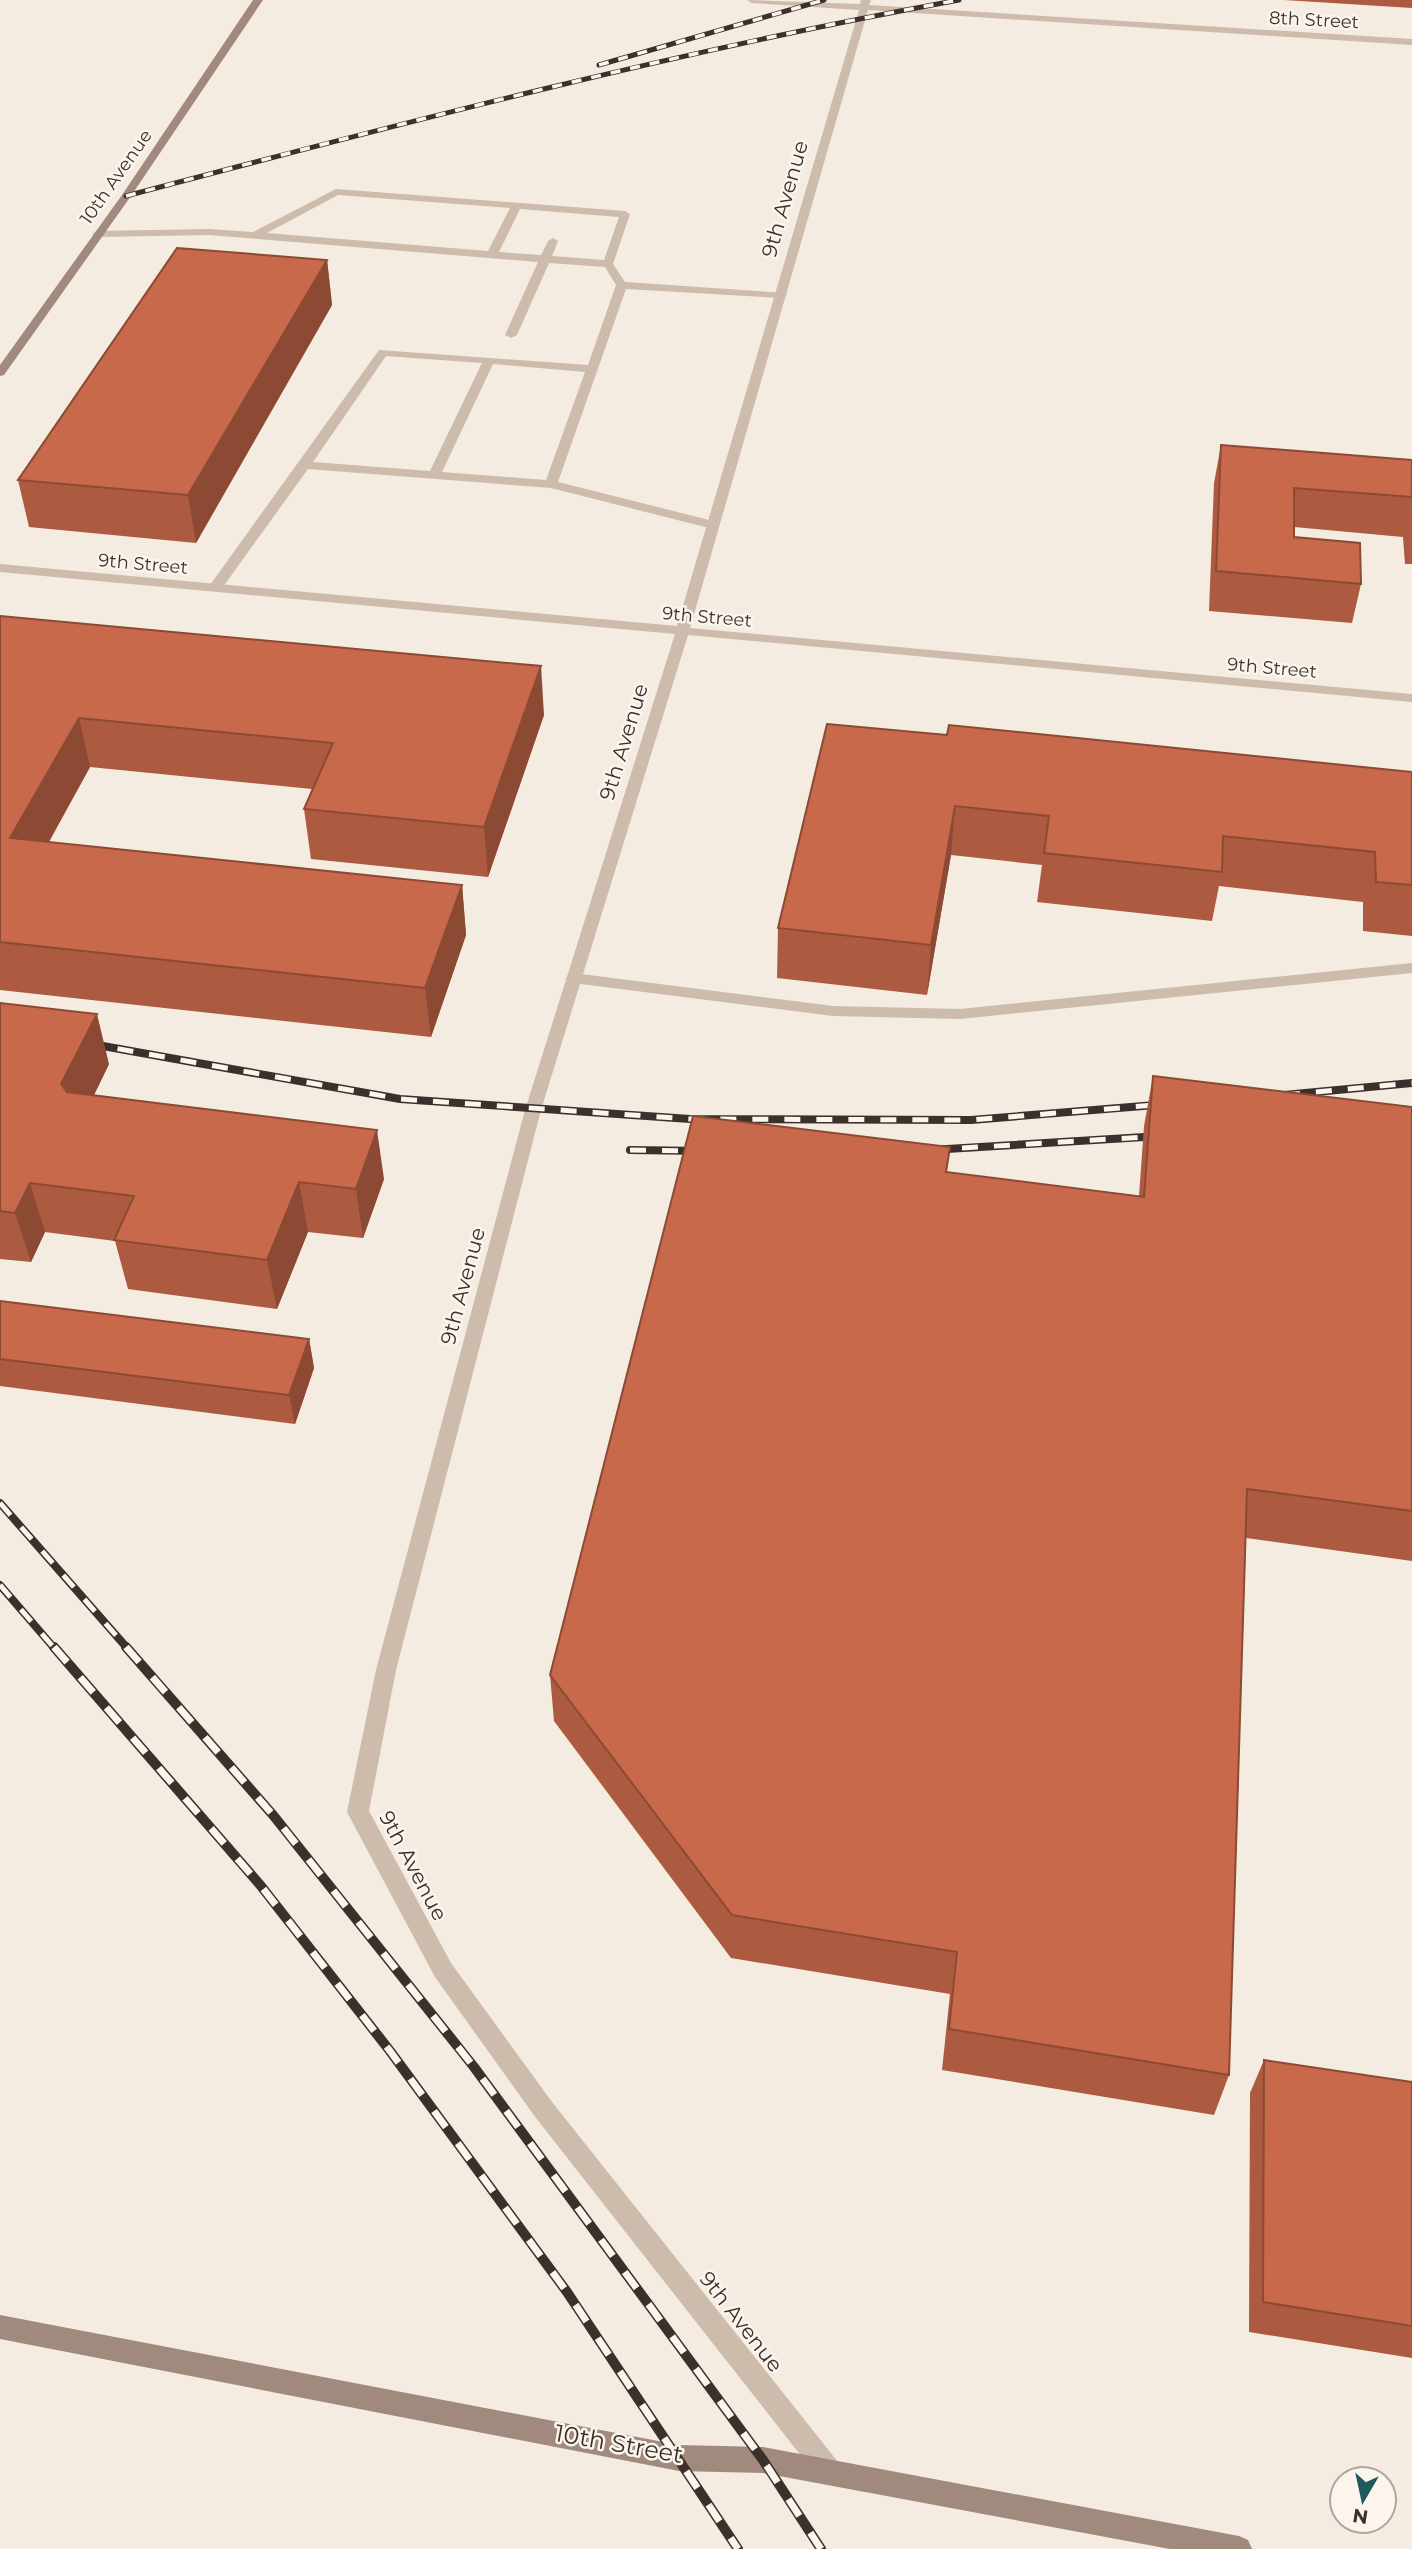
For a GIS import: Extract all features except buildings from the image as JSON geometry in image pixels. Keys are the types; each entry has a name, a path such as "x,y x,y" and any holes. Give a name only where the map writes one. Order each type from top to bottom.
{"main road":[{"name":"10th Avenue","path":"0,373 258,0"},
{"name":"10th Street","path":"0,2327 679,2458 762,2460 1240,2549"}],"street":[{"name":"8th Street","path":"752,0 866,4 1412,41"},
{"name":"9th Avenue","path":"829,2471 544,2110 443,1969 358,1812 386,1670 533,1110 681,632 866,4"},
{"path":"254,236 336,192 516,206 564,215 625,214 608,264"},
{"path":"492,255 516,206"},
{"path":"97,234 209,232 608,264"},
{"path":"511,335 552,241"},
{"path":"608,264 622,285"},
{"path":"622,285 780,295"},
{"path":"551,484 622,285"},
{"path":"215,588 383,352 497,359 594,369"},
{"path":"435,474 497,359"},
{"path":"304,465 551,484 713,525"},
{"name":"9th Street","path":"0,568 1412,698"},
{"path":"573,978 833,1011 960,1014 1412,968"}],"railway":[{"path":"599,65 824,0"},
{"path":"126,196 437,115 645,65 959,0"},
{"path":"86,1043 400,1099 690,1119 971,1120 1168,1104"},
{"path":"1284,1095 1412,1083"},
{"path":"930,1150 1161,1136"},
{"path":"630,1150 703,1151"},
{"path":"0,1503 128,1649"},
{"path":"0,1585 55,1649"},
{"path":"54,1647 261,1886 390,2051 567,2292 738,2549"},
{"path":"126,1647 273,1815 474,2067 763,2460 821,2549"}]}
